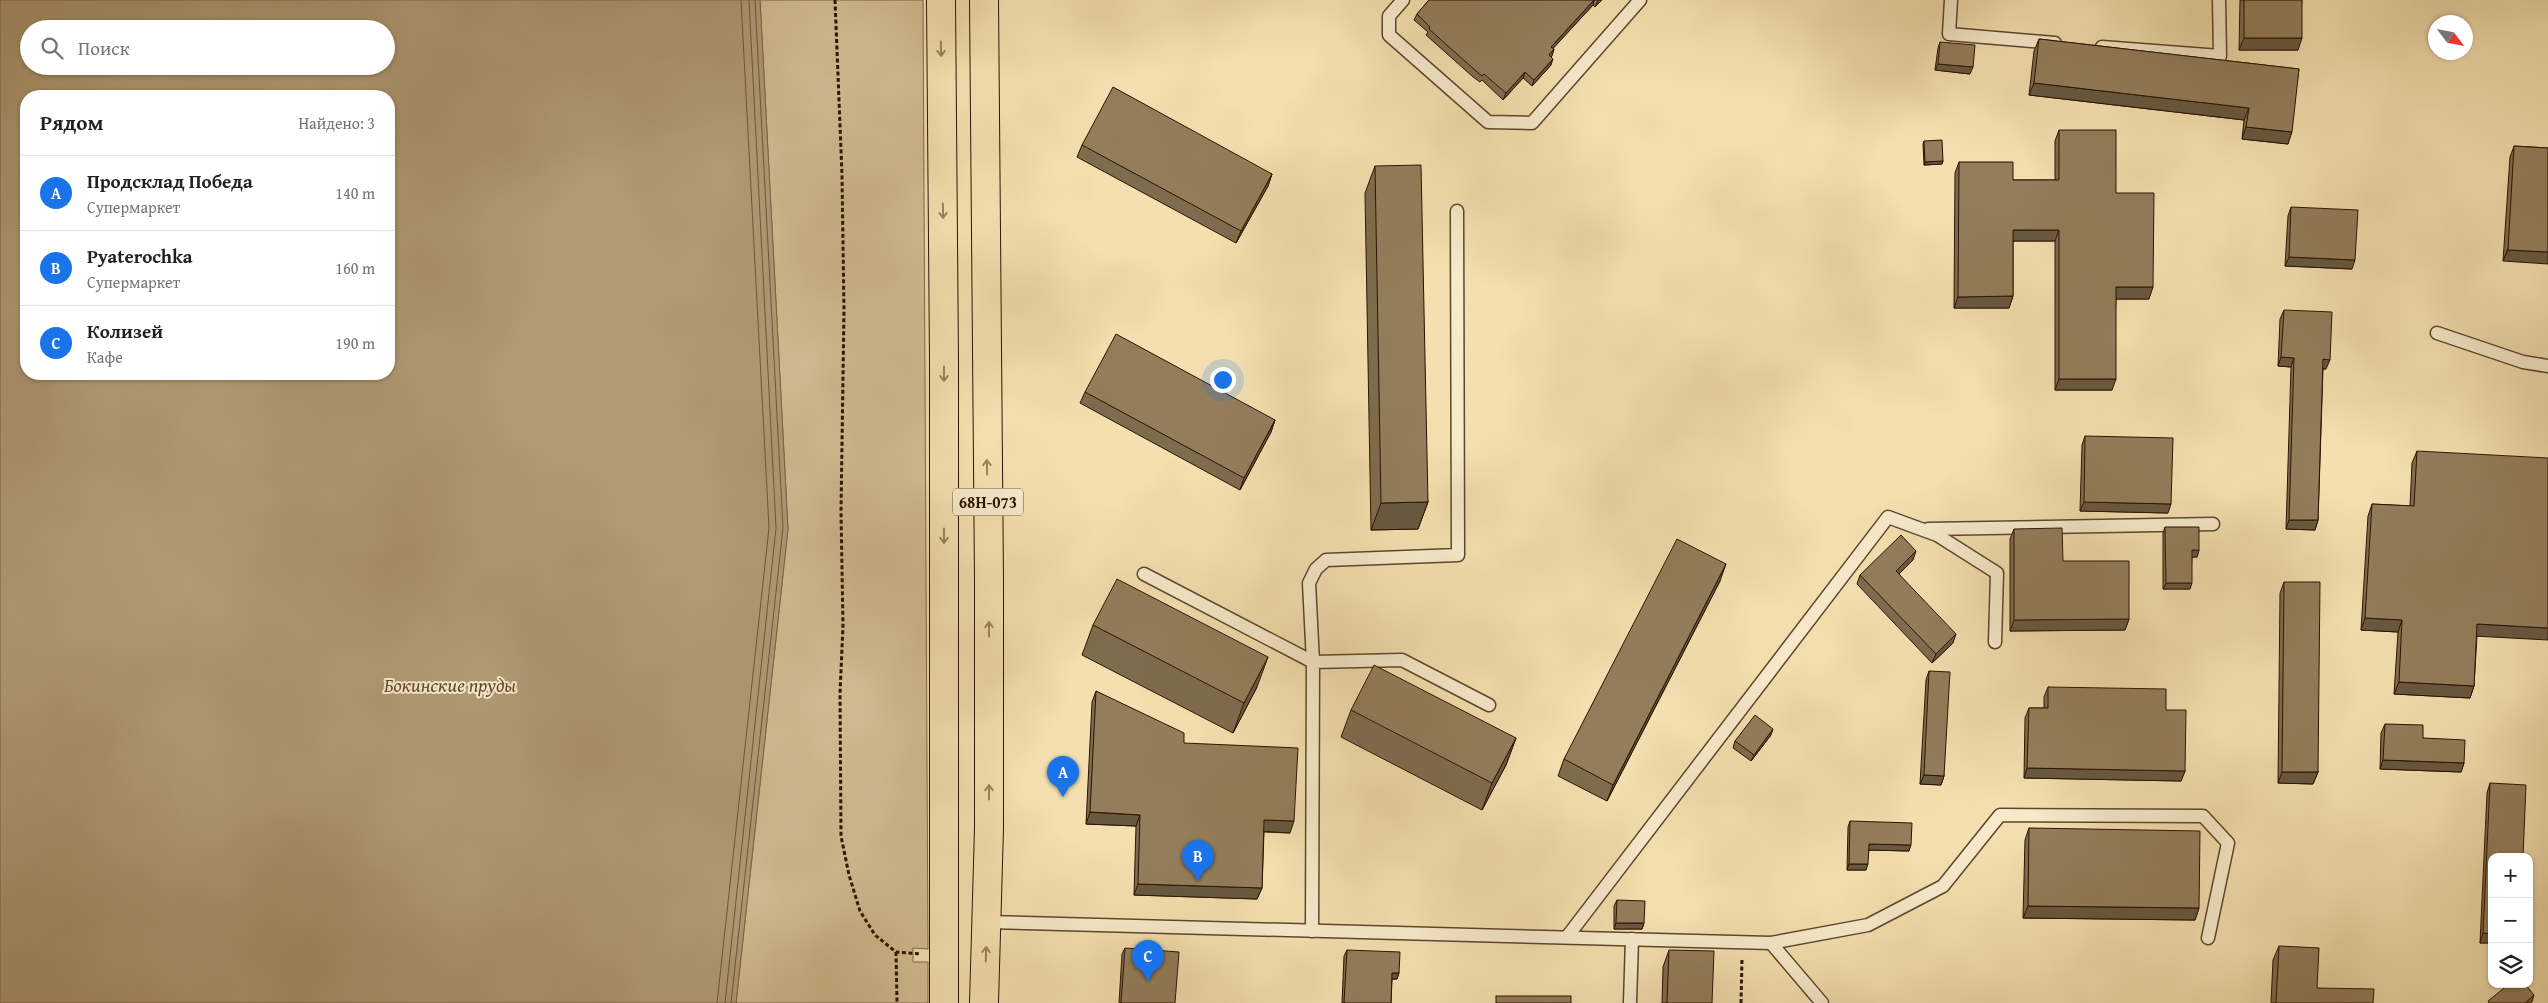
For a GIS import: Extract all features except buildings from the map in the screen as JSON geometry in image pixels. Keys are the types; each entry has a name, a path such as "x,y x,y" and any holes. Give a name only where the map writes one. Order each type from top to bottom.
{"main road":[{"name":"68Н-073","path":"941,0 944,361 944,1003"},
{"name":"68Н-073","path":"984,0 989,581 985,1002"}],"lane":[{"path":"1403,0 1389,16 1389,35 1488,122 1532,123 1640,0"},
{"path":"1950,0 1950,34 2065,44"},
{"path":"2085,45 2220,56 2219,0"},
{"path":"1312,930 1312,662 1309,583 1316,569 1326,560 1458,555 1458,211"},
{"path":"2437,333 2523,362 2548,366"},
{"path":"1568,937 1888,518 1938,534 1997,572 1995,642"},
{"path":"1921,529 2213,524"},
{"path":"1144,574 1312,662 1402,660 1489,705"},
{"path":"987,922 1772,943 1868,924 1943,886 2000,815 2203,816 2228,844 2208,938"},
{"path":"1630,1003 1632,939"},
{"path":"1772,943 1822,1003"}],"path":[{"path":"835,0 842,174 844,310 841,511 843,660 840,693 841,836 848,875 860,911 875,935 896,952 944,956"},
{"path":"1741,1003 1742,942"},
{"path":"896,952 897,1003"}],"shaded area":[{"path":"760,0 923,0 928,949 913,948 913,962 928,962 928,1003 736,1003 788,529"}],"water":[{"name":"Бокинские пруды","path":"0,0 760,0 788,529 736,1003 0,1003"}],"place":[{"name":"Продсклад Победа","path":"1063,797"},
{"name":"Pyaterochka","path":"1198,881"},
{"name":"Колизей","path":"1148,981"}]}
